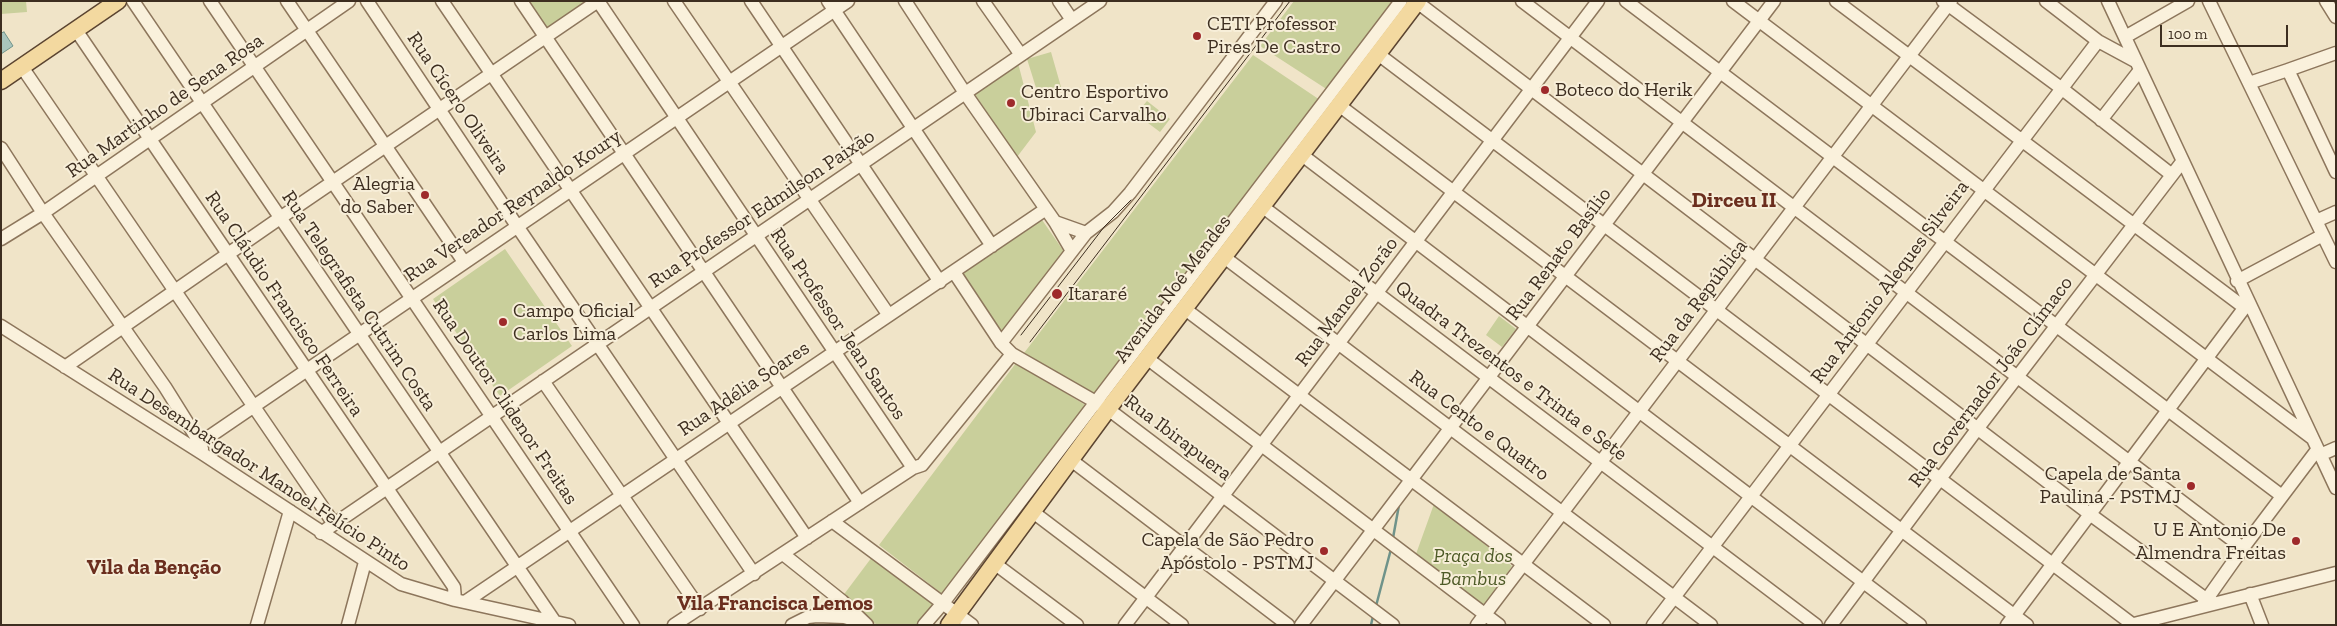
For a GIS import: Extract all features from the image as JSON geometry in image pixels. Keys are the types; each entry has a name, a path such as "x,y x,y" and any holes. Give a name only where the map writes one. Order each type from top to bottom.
{"main road":[{"path":"1,68 100,1"},
{"path":"1,81 118,1"},
{"name":"Avenida Noé Mendes","path":"941,625 1033,512 1071,460 1102,405 1148,359 1340,106 1378,54 1412,2"}],"street":[{"name":"Rua Telegrafista Cutrim Costa","path":"133,1 555,622"},
{"name":"Rua Doutor Clidenor Freitas","path":"210,1 334,181 633,625"},
{"path":"287,1 464,262"},
{"name":"Rua Martinho de Sena Rosa","path":"1,239 43,213 148,138 349,1"},
{"name":"Rua Cícero Oliveira","path":"367,1 517,226 754,574"},
{"path":"442,1 807,538"},
{"path":"521,1 860,503"},
{"path":"64,368 598,1"},
{"name":"Rua Professor Jean Santos","path":"598,1 913,468"},
{"path":"674,1 888,314"},
{"path":"751,1 940,282"},
{"name":"Rua Vereador Reynaldo Koury","path":"201,448 254,406 781,46 831,6 848,1"},
{"path":"905,1 965,93 1055,222 1072,251"},
{"path":"983,1 1020,55"},
{"path":"1059,1 1072,20"},
{"name":"Rua Professor Edmilson Paixão","path":"321,533 1100,1"},
{"path":"1001,343 1086,233 1113,212 1130,193 1276,1"},
{"path":"1522,1 2243,548"},
{"name":"Rua Manoel Zorão","path":"1125,625 1598,1"},
{"path":"1626,1 2282,496"},
{"path":"1733,1 2207,360 2317,448 2336,448"},
{"name":"Rua Renato Basílio","path":"1301,625 1413,480 1489,376 1774,1"},
{"path":"1836,1 2134,225 2247,305"},
{"path":"2108,1 2247,305 2336,488"},
{"path":"2125,37 2188,1"},
{"path":"2209,1 2336,262"},
{"path":"2326,1 2336,17"},
{"path":"924,625 953,611 1102,405 1412,2 1643,173 2204,602"},
{"path":"1947,2 2172,175"},
{"name":"Rua da República","path":"1477,625 1909,55 1947,2"},
{"path":"2047,2 2098,41 2138,66"},
{"path":"831,6 992,246"},
{"name":"Rua Cláudio Francisco Ferreira","path":"76,30 454,587 460,601"},
{"name":"Rua Antonio Aleques Silveira","path":"1653,625 1982,190 2098,41"},
{"path":"2249,83 2336,52"},
{"path":"1378,54 2131,624 2176,619 2204,602 2250,594 2336,573"},
{"path":"2101,120 2138,66"},
{"path":"22,67 334,524"},
{"path":"2287,70 2336,172"},
{"path":"1340,106 1902,529 2011,620 2026,625"},
{"path":"1,148 43,213 165,387 201,448"},
{"path":"1302,155 1864,580 1920,625"},
{"name":"Rua Governador João Clímaco","path":"1831,625 1978,428 2182,162"},
{"name":"Quadra Trezentos e Trinta e Sete","path":"1263,207 1378,292 1816,625"},
{"name":"Rua Adélia Soares","path":"460,601 570,531 888,314 940,282 1046,209"},
{"path":"2316,221 2336,212"},
{"path":"1055,222 1086,233"},
{"path":"2237,282 2323,235"},
{"name":"Rua Cento e Quatro","path":"1224,257 1711,625"},
{"name":"Rua Ibirapuera","path":"954,272 1001,343 1012,354 1102,405 1393,625"},
{"path":"2011,620 2247,305"},
{"path":"1185,309 1604,625"},
{"name":"Rua Desembargador Manoel Felício Pinto","path":"1,326 64,368 201,448 321,533 406,587 569,625"},
{"path":"674,625 913,468 922,465 933,454 1012,354"},
{"path":"1148,359 1499,625"},
{"path":"543,381 700,609"},
{"path":"2204,602 2317,448"},
{"path":"1071,460 1288,625"},
{"path":"257,625 290,511"},
{"path":"1033,512 1182,625"},
{"path":"832,521 972,625"},
{"path":"783,554 842,601 861,623"},
{"path":"348,625 365,562"},
{"path":"994,562 1077,625"},
{"path":"2250,594 2262,625"},
{"path":"792,625 808,617 817,616 834,616 861,623"}],"green space":[{"path":"1,1 26,1 27,12 1,14"},
{"path":"523,1 590,1 544,33"},
{"path":"1294,1 1399,1 1331,92 1260,46"},
{"path":"1051,52 1061,87 1038,94 1027,59"},
{"path":"1253,55 1323,102 1097,395 1024,353"},
{"path":"1018,63 1036,132 1017,157 974,93"},
{"path":"1147,101 1170,119 1160,132 1136,114"},
{"path":"1040,217 1065,253 1002,335 959,272"},
{"name":"Campo Oficial Carlos Lima","path":"505,249 572,346 500,396 433,299"},
{"path":"1499,316 1516,329 1502,347 1486,335"},
{"path":"1016,363 1087,406 945,596 879,545"},
{"name":"Praça dos Bambus","path":"1434,504 1512,566 1484,609 1416,554"},
{"path":"872,557 938,606 922,625 877,625 842,597"}],"water":[{"path":"4,32 13,46 1,54 1,33"}],"waterway":[{"path":"1393,538 1399,505"},
{"path":"1376,606 1391,549"},
{"path":"1371,625 1373,616"}],"tram line":[{"path":"1030,342 1290,1"},
{"path":"1021,335 1104,227 1131,200"}],"place":[{"name":"CETI Professor Pires De Castro","path":"1197,36"},
{"name":"Boteco do Herik","path":"1545,90"},
{"name":"Centro Esportivo Ubiraci Carvalho","path":"1011,103"},
{"name":"Alegria do Saber","path":"425,195"},
{"name":"Itararé","path":"1057,294"},
{"name":"Campo Oficial Carlos Lima","path":"503,322"},
{"name":"Capela de Santa Paulina - PSTMJ","path":"2191,486"},
{"name":"U E Antonio De Almendra Freitas","path":"2296,541"},
{"name":"Capela de São Pedro Apóstolo - PSTMJ","path":"1324,551"}],"district":[{"name":"Dirceu II","path":"1734,201"},
{"name":"Vila da Benção","path":"154,568"},
{"name":"Vila Francisca Lemos","path":"775,604"}]}
